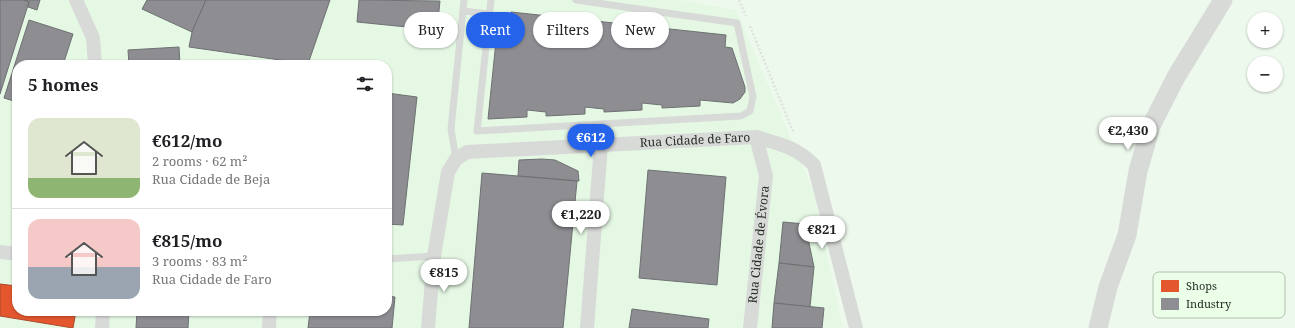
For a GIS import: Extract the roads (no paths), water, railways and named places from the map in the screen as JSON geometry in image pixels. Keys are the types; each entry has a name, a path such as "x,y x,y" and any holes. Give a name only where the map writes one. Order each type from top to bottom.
{"main road":[{"path":"1098,328 1108,286 1127,235 1138,171 1151,126 1176,77 1223,0"}],"street":[{"path":"76,0 93,38 95,60"},
{"name":"Rua Cidade de Faro","path":"456,159 467,152 756,138 782,145 802,153 814,165 856,328"},
{"name":"Rua Cidade de Évora","path":"750,328 766,176 756,138"},
{"path":"587,328 601,145"},
{"path":"428,328 434,256 448,172 456,159"},
{"path":"0,252 12,253"},
{"path":"102,328 103,316"},
{"path":"268,328 269,316"}],"lane":[{"path":"456,159 451,129 464,0"},
{"path":"490,12 491,0"},
{"path":"486,48 477,131 741,116 750,111 753,97 737,24 576,0"},
{"path":"463,11 472,12"},
{"path":"392,259 434,256"}]}
